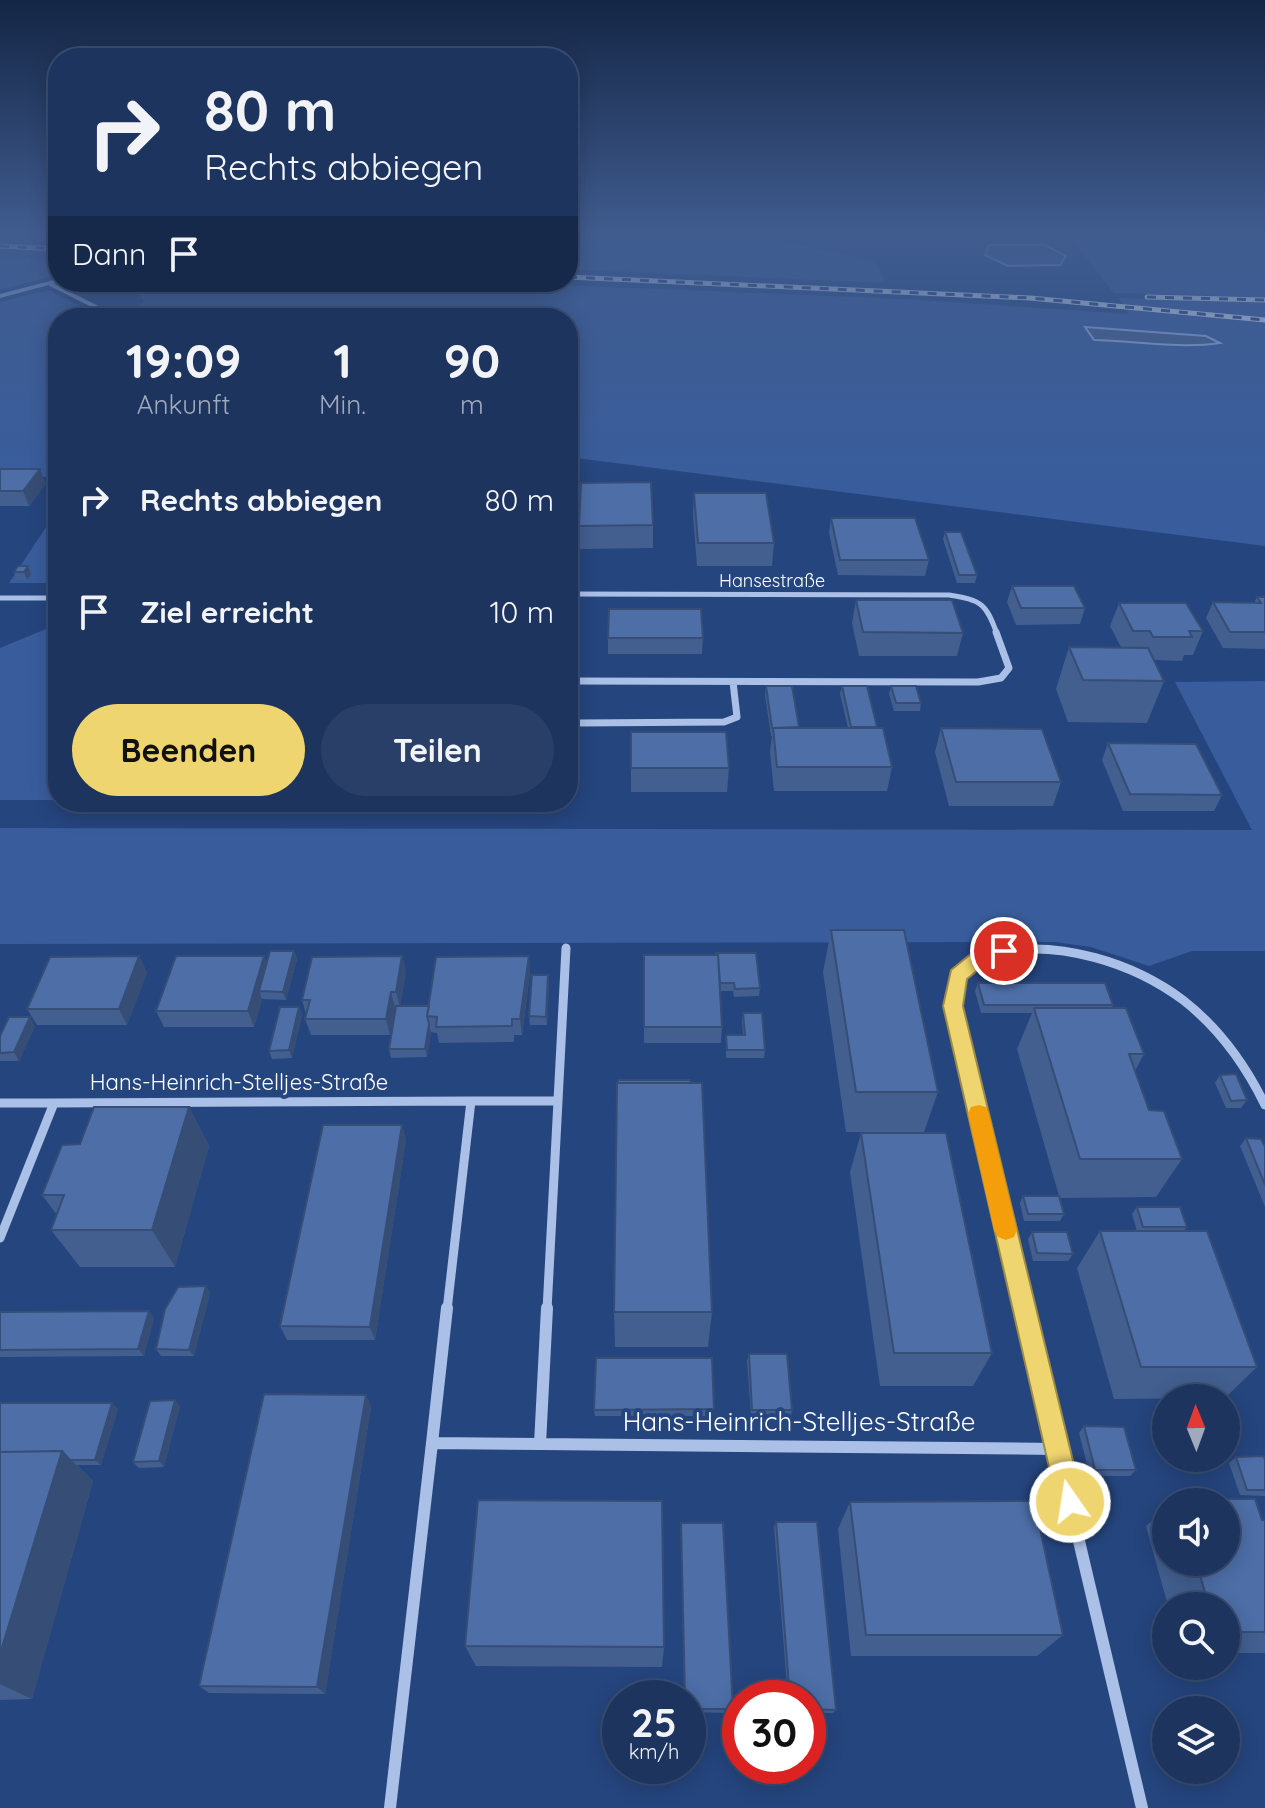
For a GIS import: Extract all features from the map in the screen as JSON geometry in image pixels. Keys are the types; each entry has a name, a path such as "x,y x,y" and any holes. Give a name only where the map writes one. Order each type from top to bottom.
{"street":[{"name":"Hansestraße","path":"578,594 949,595 975,599 989,611 1009,668 1001,678 978,682 733,682"},
{"path":"0,598 48,598"},
{"path":"578,681 733,682 737,717 724,722 578,723"},
{"path":"540,1444 566,948"},
{"path":"1142,1808 953,1006 958,975 984,954 1025,949 1075,953 1121,966 1201,1015 1238,1056 1265,1105"},
{"path":"390,1808 471,1101"},
{"name":"Hans-Heinrich-Stelljes-Straße","path":"0,1103 558,1101"},
{"path":"0,1238 54,1103"},
{"name":"Hans-Heinrich-Stelljes-Straße","path":"430,1443 1057,1449"}],"shaded area":[{"path":"0,319 48,319 48,477 0,477"},
{"path":"578,319 1265,319 1265,546 578,458"},
{"path":"1085,327 1206,336 1220,343 1173,345 1094,340"},
{"path":"48,524 48,583 9,583"},
{"path":"48,628 48,800 0,800 0,648"},
{"path":"1265,681 1265,951 1192,951 1149,966 1091,947 1055,942 0,944 0,828 1252,830 1175,682"}],"building":[{"path":"0,469 40,469 23,491 0,491"},
{"path":"651,482 653,525 579,526 581,483"},
{"path":"694,493 766,493 774,543 698,543"},
{"path":"831,518 915,518 929,560 840,560"},
{"path":"945,532 961,532 977,575 959,575"},
{"path":"18,566 28,566 24,572 14,572"},
{"path":"1012,586 1074,586 1085,608 1021,608"},
{"path":"1257,597 1265,597 1265,632 1230,632 1213,602 1261,603"},
{"path":"856,600 952,600 963,633 863,632"},
{"path":"1119,603 1186,603 1203,631 1189,631 1192,637 1153,637 1150,631 1133,631"},
{"path":"609,609 701,609 703,638 608,638"},
{"path":"1069,647 1148,648 1164,681 1083,680"},
{"path":"766,686 792,686 799,727 772,728"},
{"path":"842,686 867,686 877,727 851,727"},
{"path":"891,686 916,686 921,703 896,703"},
{"path":"773,728 883,728 892,767 777,767"},
{"path":"941,728 1042,729 1061,782 956,782"},
{"path":"631,732 726,732 729,768 631,768"},
{"path":"1108,743 1196,744 1222,795 1130,794"},
{"path":"831,930 904,930 938,1092 856,1092"},
{"path":"270,951 294,951 283,992 259,991"},
{"path":"716,953 756,953 760,988 735,989 734,983 720,983"},
{"path":"644,955 718,955 722,1027 644,1027"},
{"path":"139,956 119,1009 27,1009 50,957"},
{"path":"176,956 264,956 248,1011 156,1011"},
{"path":"402,956 396,992 391,992 386,1019 305,1019 310,1000 302,1000 312,957"},
{"path":"529,956 520,1019 512,1019 512,1026 436,1027 437,1017 427,1016 436,957"},
{"path":"532,975 548,975 546,1017 529,1016"},
{"path":"978,983 1105,983 1113,1005 984,1005"},
{"path":"396,1006 429,1006 425,1049 389,1049"},
{"path":"280,1007 299,1007 289,1050 269,1051"},
{"path":"1034,1008 1126,1008 1144,1054 1129,1054 1149,1110 1164,1111 1182,1159 1080,1159"},
{"path":"743,1013 762,1013 765,1050 727,1050 726,1035 745,1035"},
{"path":"9,1017 30,1017 14,1052 0,1053 0,1036"},
{"path":"1236,1074 1247,1100 1231,1101 1220,1075"},
{"path":"618,1080 690,1080 690,1083 618,1083"},
{"path":"617,1083 702,1083 712,1312 614,1312"},
{"path":"94,1107 189,1107 152,1230 51,1230 64,1195 42,1195 62,1145 80,1144"},
{"path":"323,1125 402,1125 370,1327 280,1326"},
{"path":"861,1133 946,1133 992,1353 894,1353"},
{"path":"1246,1138 1261,1139 1265,1147 1265,1185"},
{"path":"1023,1196 1059,1196 1064,1214 1028,1214"},
{"path":"1137,1207 1180,1207 1187,1227 1143,1227"},
{"path":"1100,1231 1207,1231 1257,1367 1141,1367"},
{"path":"1032,1232 1067,1232 1073,1254 1037,1253"},
{"path":"206,1286 189,1350 156,1349 165,1309 178,1287"},
{"path":"149,1311 138,1349 0,1350 0,1312"},
{"path":"749,1354 787,1354 792,1410 752,1410"},
{"path":"596,1358 712,1358 714,1409 594,1410"},
{"path":"264,1394 366,1395 317,1687 199,1686"},
{"path":"175,1400 159,1461 133,1462 150,1401"},
{"path":"0,1403 112,1403 95,1460 70,1460 62,1451 0,1452"},
{"path":"1084,1426 1124,1427 1136,1470 1095,1470"},
{"path":"62,1451 0,1654 0,1452"},
{"path":"1264,1456 1265,1490 1247,1490 1240,1469 1240,1457"},
{"path":"1240,1499 1255,1499 1262,1520 1265,1520 1265,1632 1240,1632 1240,1592 1205,1592 1200,1576 1240,1576"},
{"path":"478,1500 662,1501 664,1647 465,1646"},
{"path":"1034,1501 1063,1635 866,1635 850,1502"},
{"path":"776,1522 817,1522 836,1710 826,1710 826,1680 789,1680"},
{"path":"681,1523 723,1523 731,1680 722,1680 722,1709 706,1709 706,1680 685,1680"}],"railway":[{"path":"1258,319 1265,320"}],"slow traffic":[{"path":"979,1114 1006,1230"}],"route":[{"path":"1004,951 984,954 958,975 953,1006 1070,1502"}]}
